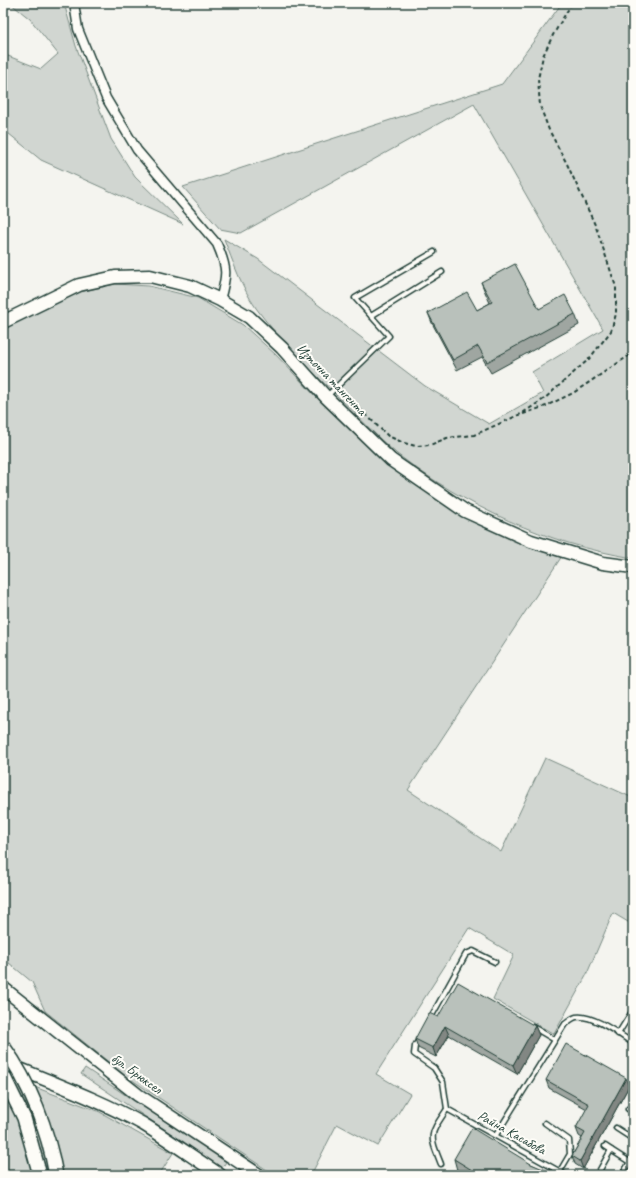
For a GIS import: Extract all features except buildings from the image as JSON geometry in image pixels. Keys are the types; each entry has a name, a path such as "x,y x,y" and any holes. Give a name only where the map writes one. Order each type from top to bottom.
{"main road":[{"path":"3,1046 20,1074 39,1114 56,1175"},
{"path":"3,1075 24,1118 40,1175"}],"street":[{"path":"74,3 78,29 106,98 129,137 137,150 217,244 225,262 226,277 220,300"},
{"name":"Източна тангента","path":"3,322 79,285 115,277 150,276 190,286 220,300 249,317 282,348 326,397 391,460 465,510 531,541 603,563 633,567"},
{"name":"бул. Брюксел","path":"3,988 138,1095 259,1175"},
{"path":"3,1062 105,1105 125,1115 158,1134 220,1175"}],"lane":[{"path":"326,397 389,336 355,298 434,252"},
{"path":"371,316 442,272"},
{"path":"426,1026 466,954 473,951 495,962"},
{"path":"451,981 458,985"},
{"path":"618,1034 633,1010"},
{"path":"496,1135 565,1024 575,1017 585,1017 596,1021 633,1043"},
{"path":"527,1024 555,1040"},
{"path":"422,1033 415,1046 414,1054 434,1068 443,1082 447,1109 433,1130 432,1143 441,1164"},
{"name":"Райна Касабова","path":"447,1109 566,1175"},
{"path":"628,1109 633,1112"},
{"path":"545,1123 570,1140 570,1154 560,1171"},
{"path":"616,1128 633,1139"},
{"path":"605,1146 631,1163 622,1175"},
{"path":"597,1175 611,1150"}],"path":[{"path":"518,415 544,399 589,359 611,331 616,314 616,287 596,227 567,164 549,130 540,106 538,79 543,56 553,35 572,3"},
{"path":"336,387 356,404 388,436 404,443 416,446 430,445 447,438 474,435 518,415 546,406 572,393 633,353"}],"shaded area":[{"path":"10,3 64,3 76,46 111,139 135,177 183,224 41,160 3,129 3,54 41,69 58,54 30,19"},
{"path":"562,3 633,3 633,558 601,552 570,543 509,521 479,507 451,491 397,454 306,365 265,320 246,292 224,239 258,259 425,386 489,424 543,393 532,372 603,329 474,104 241,233 220,229 183,187 502,84"},
{"path":"115,284 149,286 198,298 243,325 275,354 321,402 388,465 562,556 408,790 501,852 545,758 633,798 633,925 613,913 586,976 554,1034 493,999 514,955 469,928 376,1074 410,1094 378,1146 337,1124 311,1175 273,1174 126,1076 45,1011 32,982 3,958 3,329 80,292"},
{"path":"85,1068 226,1162 222,1168 81,1074"},
{"path":"3,1075 98,1111 173,1153 159,1175 3,1175"}]}
